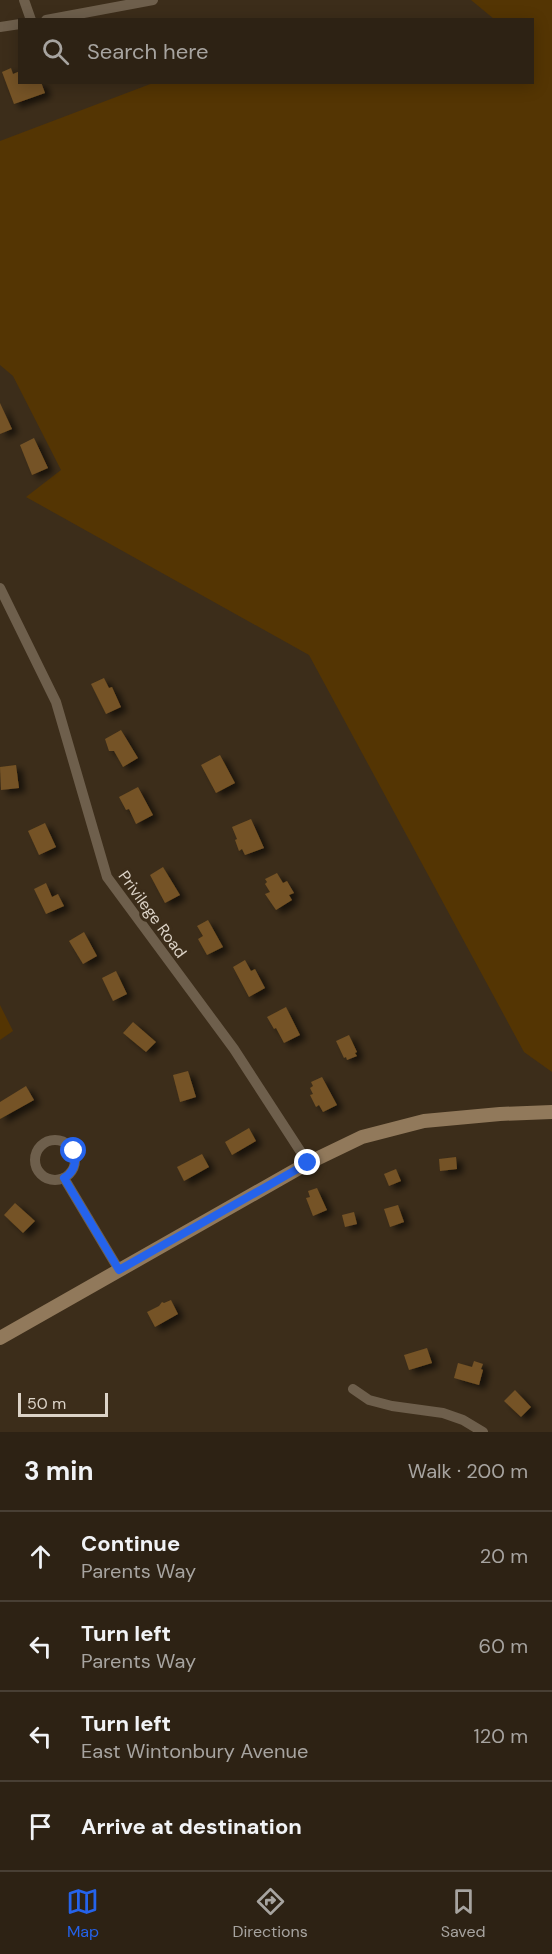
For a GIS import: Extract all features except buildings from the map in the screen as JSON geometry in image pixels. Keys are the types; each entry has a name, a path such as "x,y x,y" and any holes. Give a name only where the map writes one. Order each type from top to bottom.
{"main road":[{"path":"0,1338 308,1163 362,1137 424,1121 552,1112"}],"street":[{"path":"24,0 30,18"},
{"path":"57,18 153,0"},
{"path":"0,27 18,24"},
{"name":"Privilege Road","path":"0,588 56,702 107,877 234,1049 308,1163"},
{"path":"64,1178 119,1270"},
{"path":"353,1389 369,1401 392,1407 443,1413 463,1420 483,1432"}],"shaded area":[{"path":"471,0 552,0 552,1072 524,1052 309,655 26,497 61,470 13,376 0,365 0,141 150,84 534,84 534,18 493,18"},
{"path":"0,1005 13,1031 0,1040"}],"route":[{"path":"74,1151 76,1158 73,1170 64,1178 119,1270 308,1163"}]}
